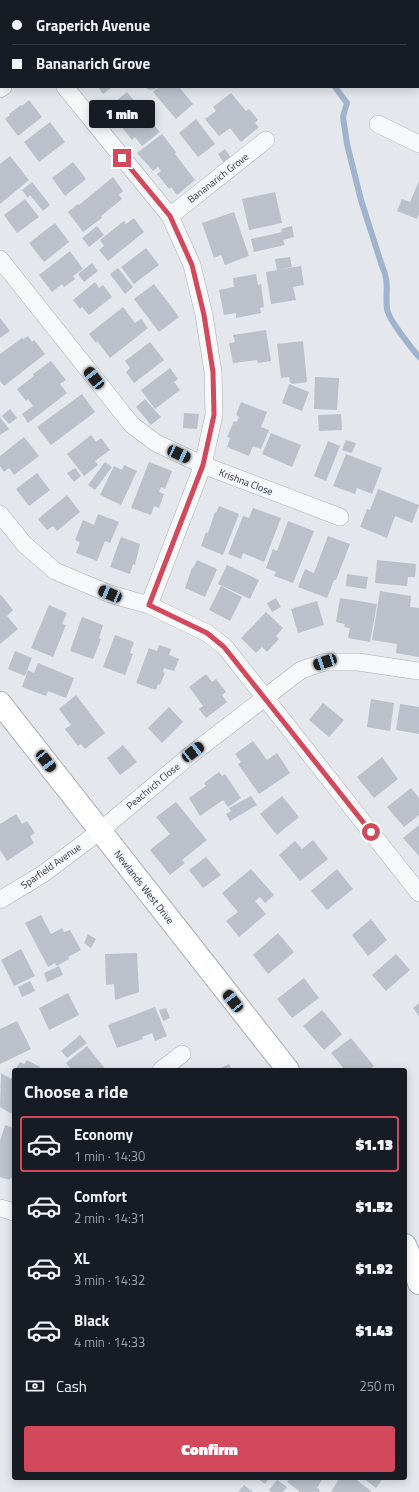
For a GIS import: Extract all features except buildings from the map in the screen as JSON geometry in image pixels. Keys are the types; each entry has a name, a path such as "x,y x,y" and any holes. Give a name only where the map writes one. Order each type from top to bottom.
{"street":[{"path":"66,88 170,216 192,265 204,315 213,372 214,415 203,465 149,605"},
{"path":"378,124 419,144"},
{"name":"Bananarich Grove","path":"170,216 266,140"},
{"name":"Krishna Close","path":"0,259 132,425 156,443 203,465 340,517"},
{"path":"0,514 24,544 55,571 110,594 149,605 207,633 224,647 419,893"},
{"name":"Peachrich Close","path":"100,830 193,752 301,670 325,662 358,662 419,671"},
{"name":"Newlands West Drive","path":"0,703 286,1068"},
{"name":"Sparfield Avenue","path":"0,900 43,874 100,830"},
{"path":"164,1068 182,1054"},
{"path":"0,1208 12,1211"},
{"path":"407,1250 419,1283"}],"waterway":[{"path":"336,88 347,103 343,117 347,144 361,200 386,277 387,309 396,327 419,357"}],"route":[{"path":"122,158 170,216 192,265 204,315 213,372 214,415 203,465 149,605 207,633 224,647 371,832"}]}
